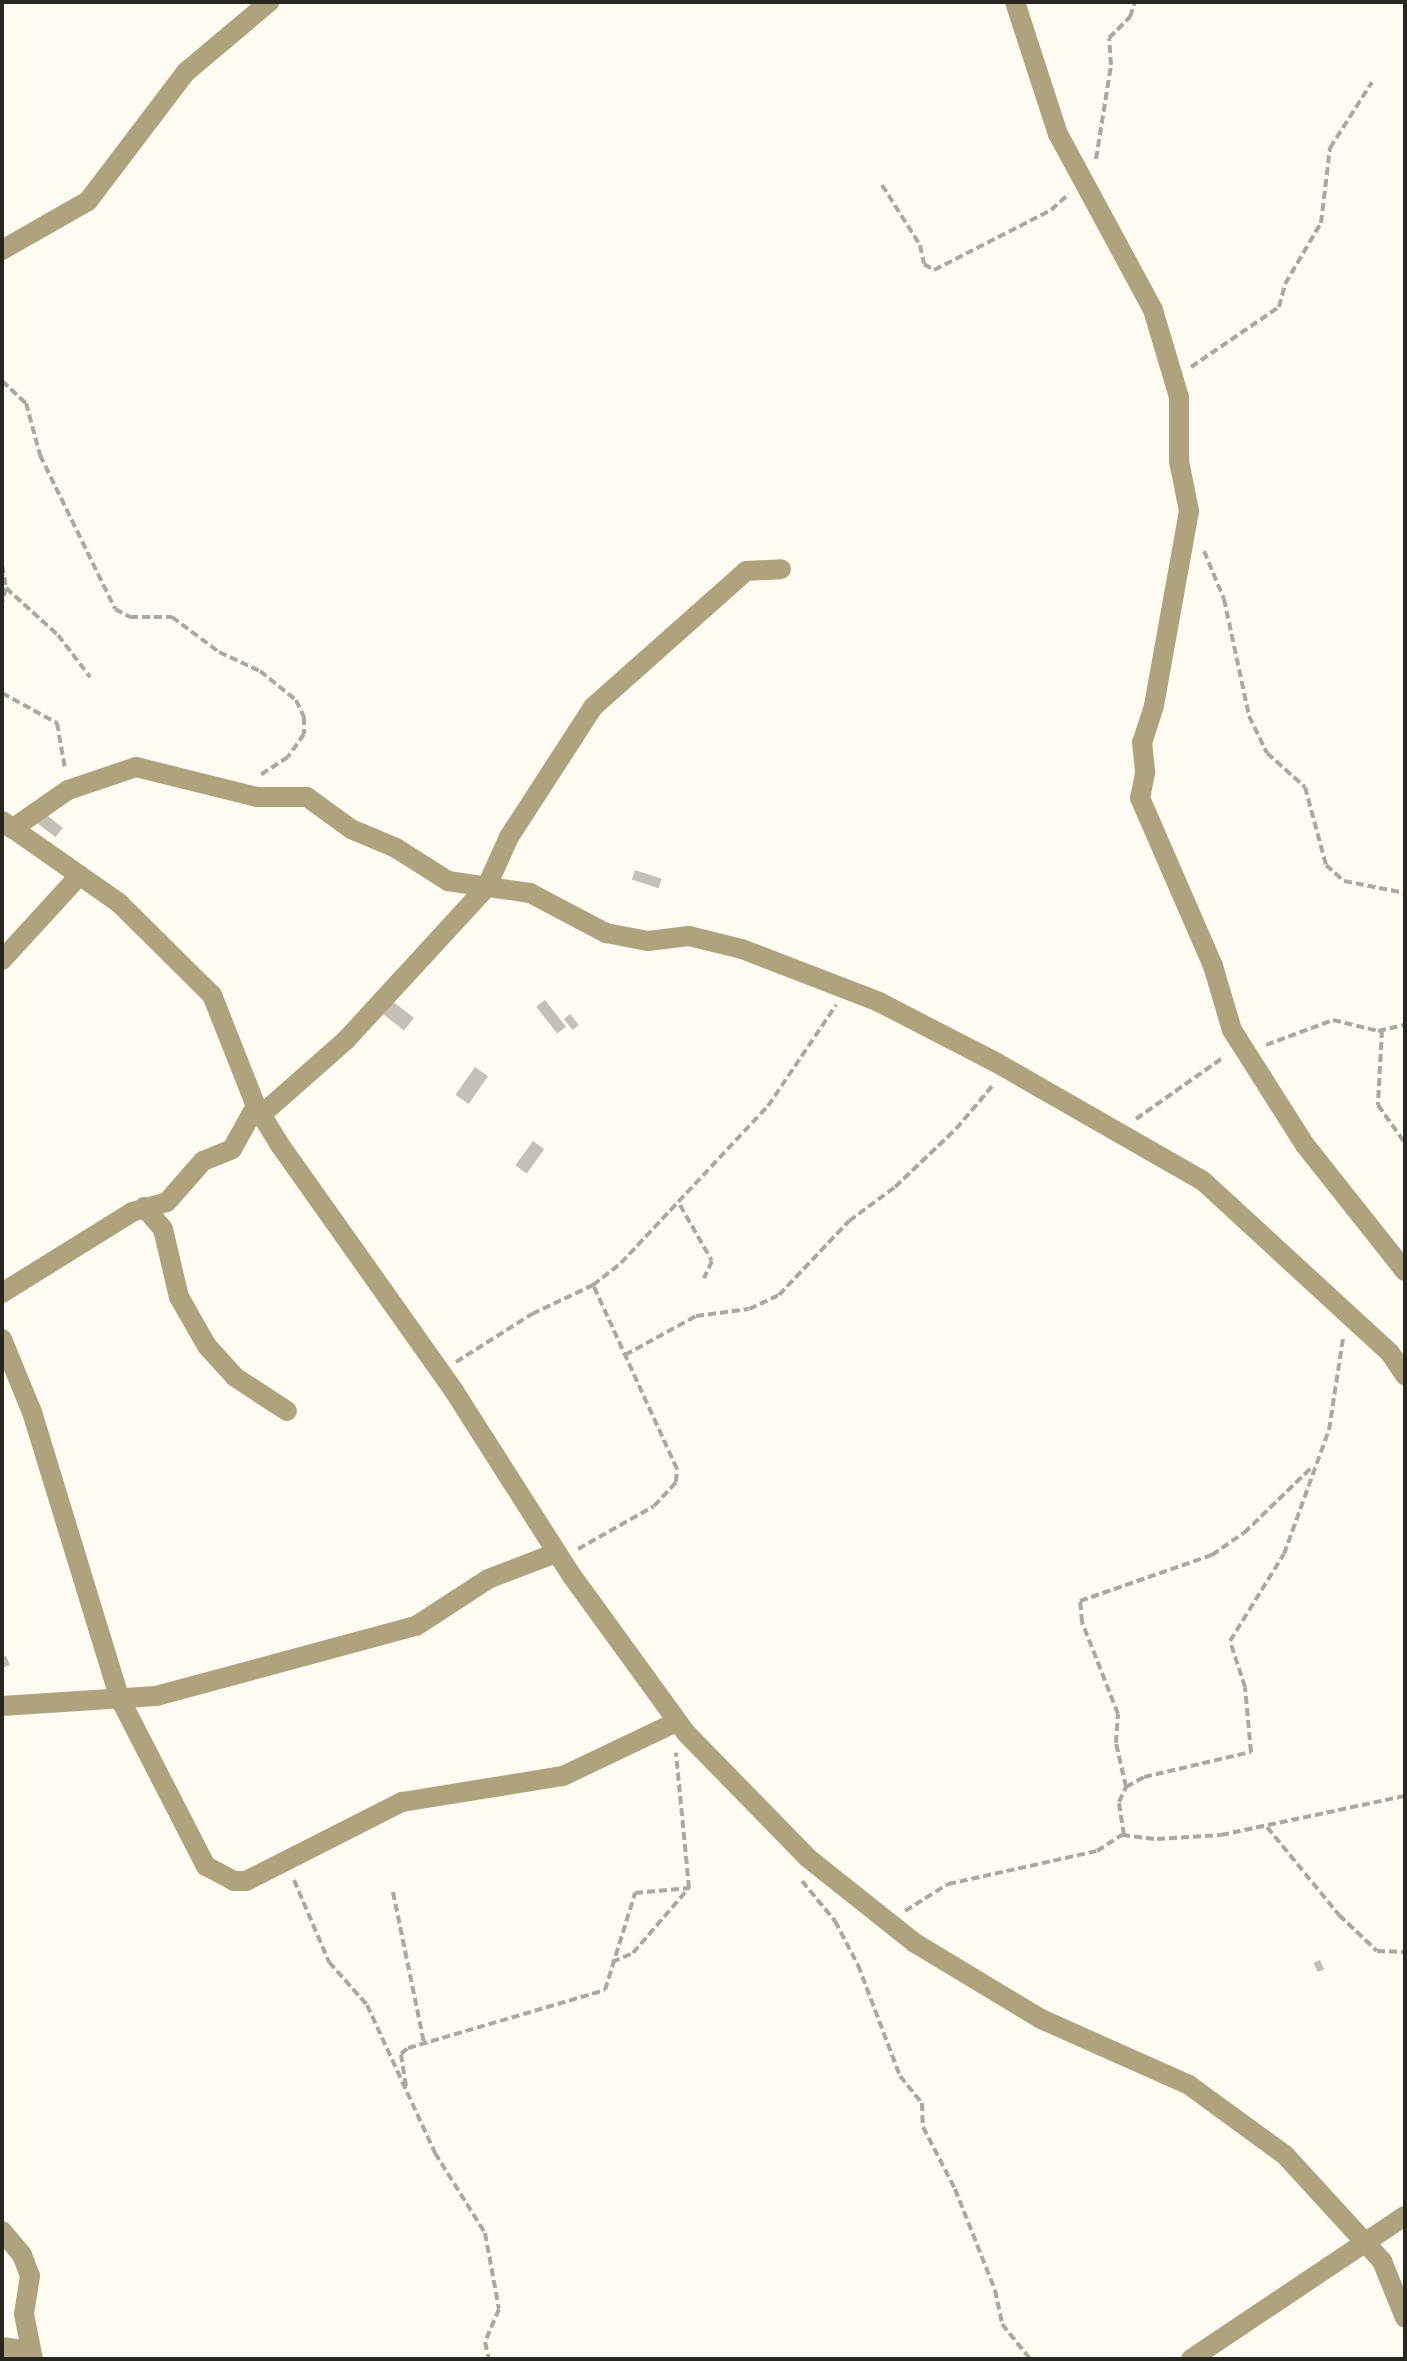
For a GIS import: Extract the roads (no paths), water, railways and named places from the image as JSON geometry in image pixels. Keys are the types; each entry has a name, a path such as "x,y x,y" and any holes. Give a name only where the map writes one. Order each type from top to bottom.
{"street":[{"path":"2,250 88,201 186,72 269,2"},
{"path":"1015,2 1058,134 1088,172 1153,310 1179,399 1179,461 1189,511 1154,706 1142,742 1145,773 1138,792 1213,966 1228,1023 1305,1145 1405,1271"},
{"path":"2,1293 144,1207 167,1202 203,1161 232,1149 258,1110 346,1040 486,888 509,837 593,707 746,571 781,569"},
{"path":"1405,1375 1390,1353 1217,1192 1007,1068 879,1002 742,949 689,936 648,941 606,933 530,893 486,888 428,872 396,848 351,829 307,797 257,797 136,767 68,790 7,825 119,903 212,995 258,1110 440,1372 556,1553 673,1724 808,1858 885,1921 1041,2019 1189,2085 1290,2160 1385,2265 1405,2318"},
{"path":"2,960 80,875"},
{"path":"144,1207 163,1229 179,1297 207,1346 235,1377 287,1411"},
{"path":"2,1339 32,1412 120,1699 206,1866 246,1881 286,1864 402,1802 563,1776 673,1724"},
{"path":"2,1706 156,1696 425,1623 488,1579 556,1553"},
{"path":"1191,2359 1405,2216"},
{"path":"2,2231 22,2255 30,2276 24,2314 31,2355 2,2347"}]}
